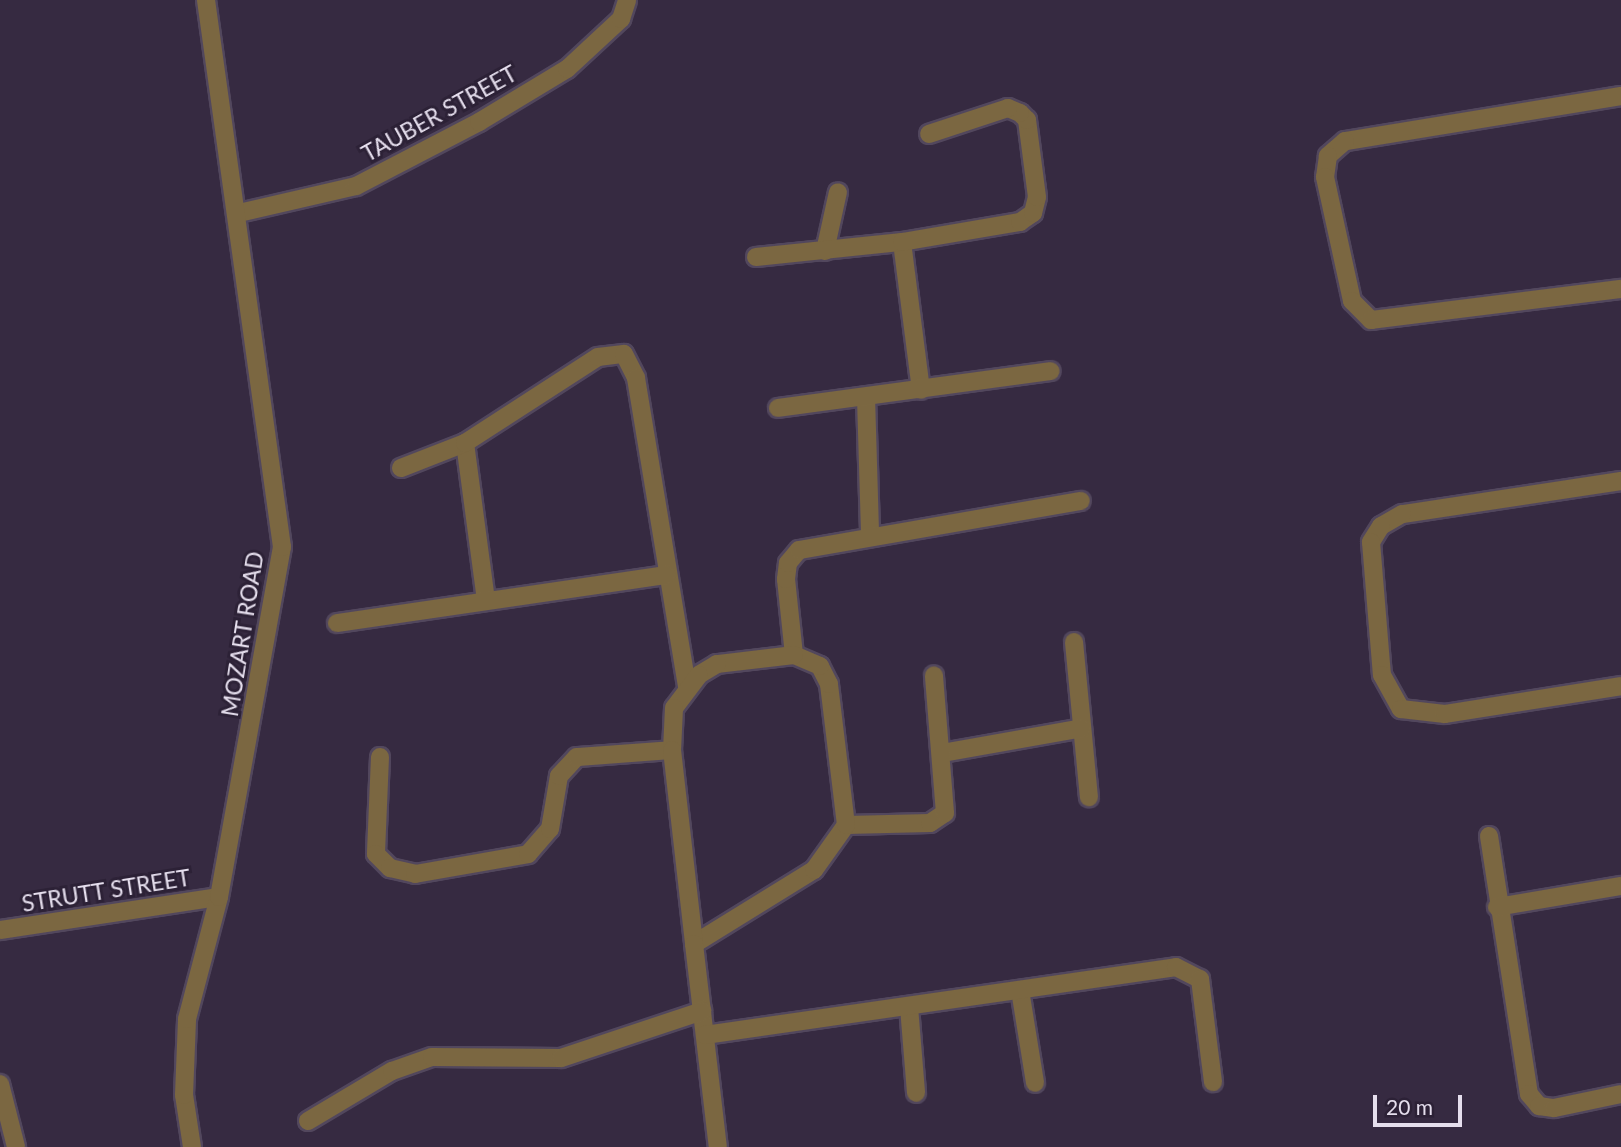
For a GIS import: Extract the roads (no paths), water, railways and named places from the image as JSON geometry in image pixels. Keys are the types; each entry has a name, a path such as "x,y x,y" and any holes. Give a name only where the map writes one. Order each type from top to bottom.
{"street":[{"name":"MOZART ROAD","path":"192,1147 184,1095 187,1019 219,897 282,547 239,213 206,0"},
{"name":"TAUBER STREET","path":"239,213 356,186 479,122 567,69 621,19 627,0"},
{"path":"1621,96 1345,141 1328,156 1325,177 1352,301 1371,320 1621,289"},
{"path":"756,257 902,242 1020,222 1033,212 1037,197 1027,120 1020,113 1008,108 929,134"},
{"path":"825,251 838,192"},
{"path":"902,242 921,390"},
{"path":"401,468 465,443 598,357 624,354 636,378 687,687"},
{"path":"778,408 1052,371"},
{"path":"866,397 870,535"},
{"path":"465,443 486,600"},
{"path":"1621,481 1402,513 1381,526 1371,542 1382,675 1401,709 1445,714 1621,686"},
{"path":"794,654 788,563 799,550 870,535 1081,501"},
{"path":"337,623 667,575"},
{"path":"1074,642 1089,797"},
{"path":"694,944 814,870 846,825 829,684 820,666 794,654 717,664 687,687 674,708 672,750 694,944 718,1147"},
{"path":"846,825 939,821 945,813 934,675"},
{"path":"942,753 1083,728"},
{"path":"380,757 376,854 390,868 415,874 528,853 550,829 559,776 577,757 672,750"},
{"path":"1489,836 1497,908 1529,1094 1539,1106 1555,1108 1621,1094"},
{"path":"1497,908 1621,886"},
{"name":"STRUTT STREET","path":"0,930 219,897"},
{"path":"705,1035 1160,968 1191,970 1204,993 1213,1082"},
{"path":"1020,990 1035,1083"},
{"path":"909,1007 916,1093"},
{"path":"308,1121 392,1072 432,1057 561,1058 702,1012"},
{"path":"0,1084 16,1147"}]}
